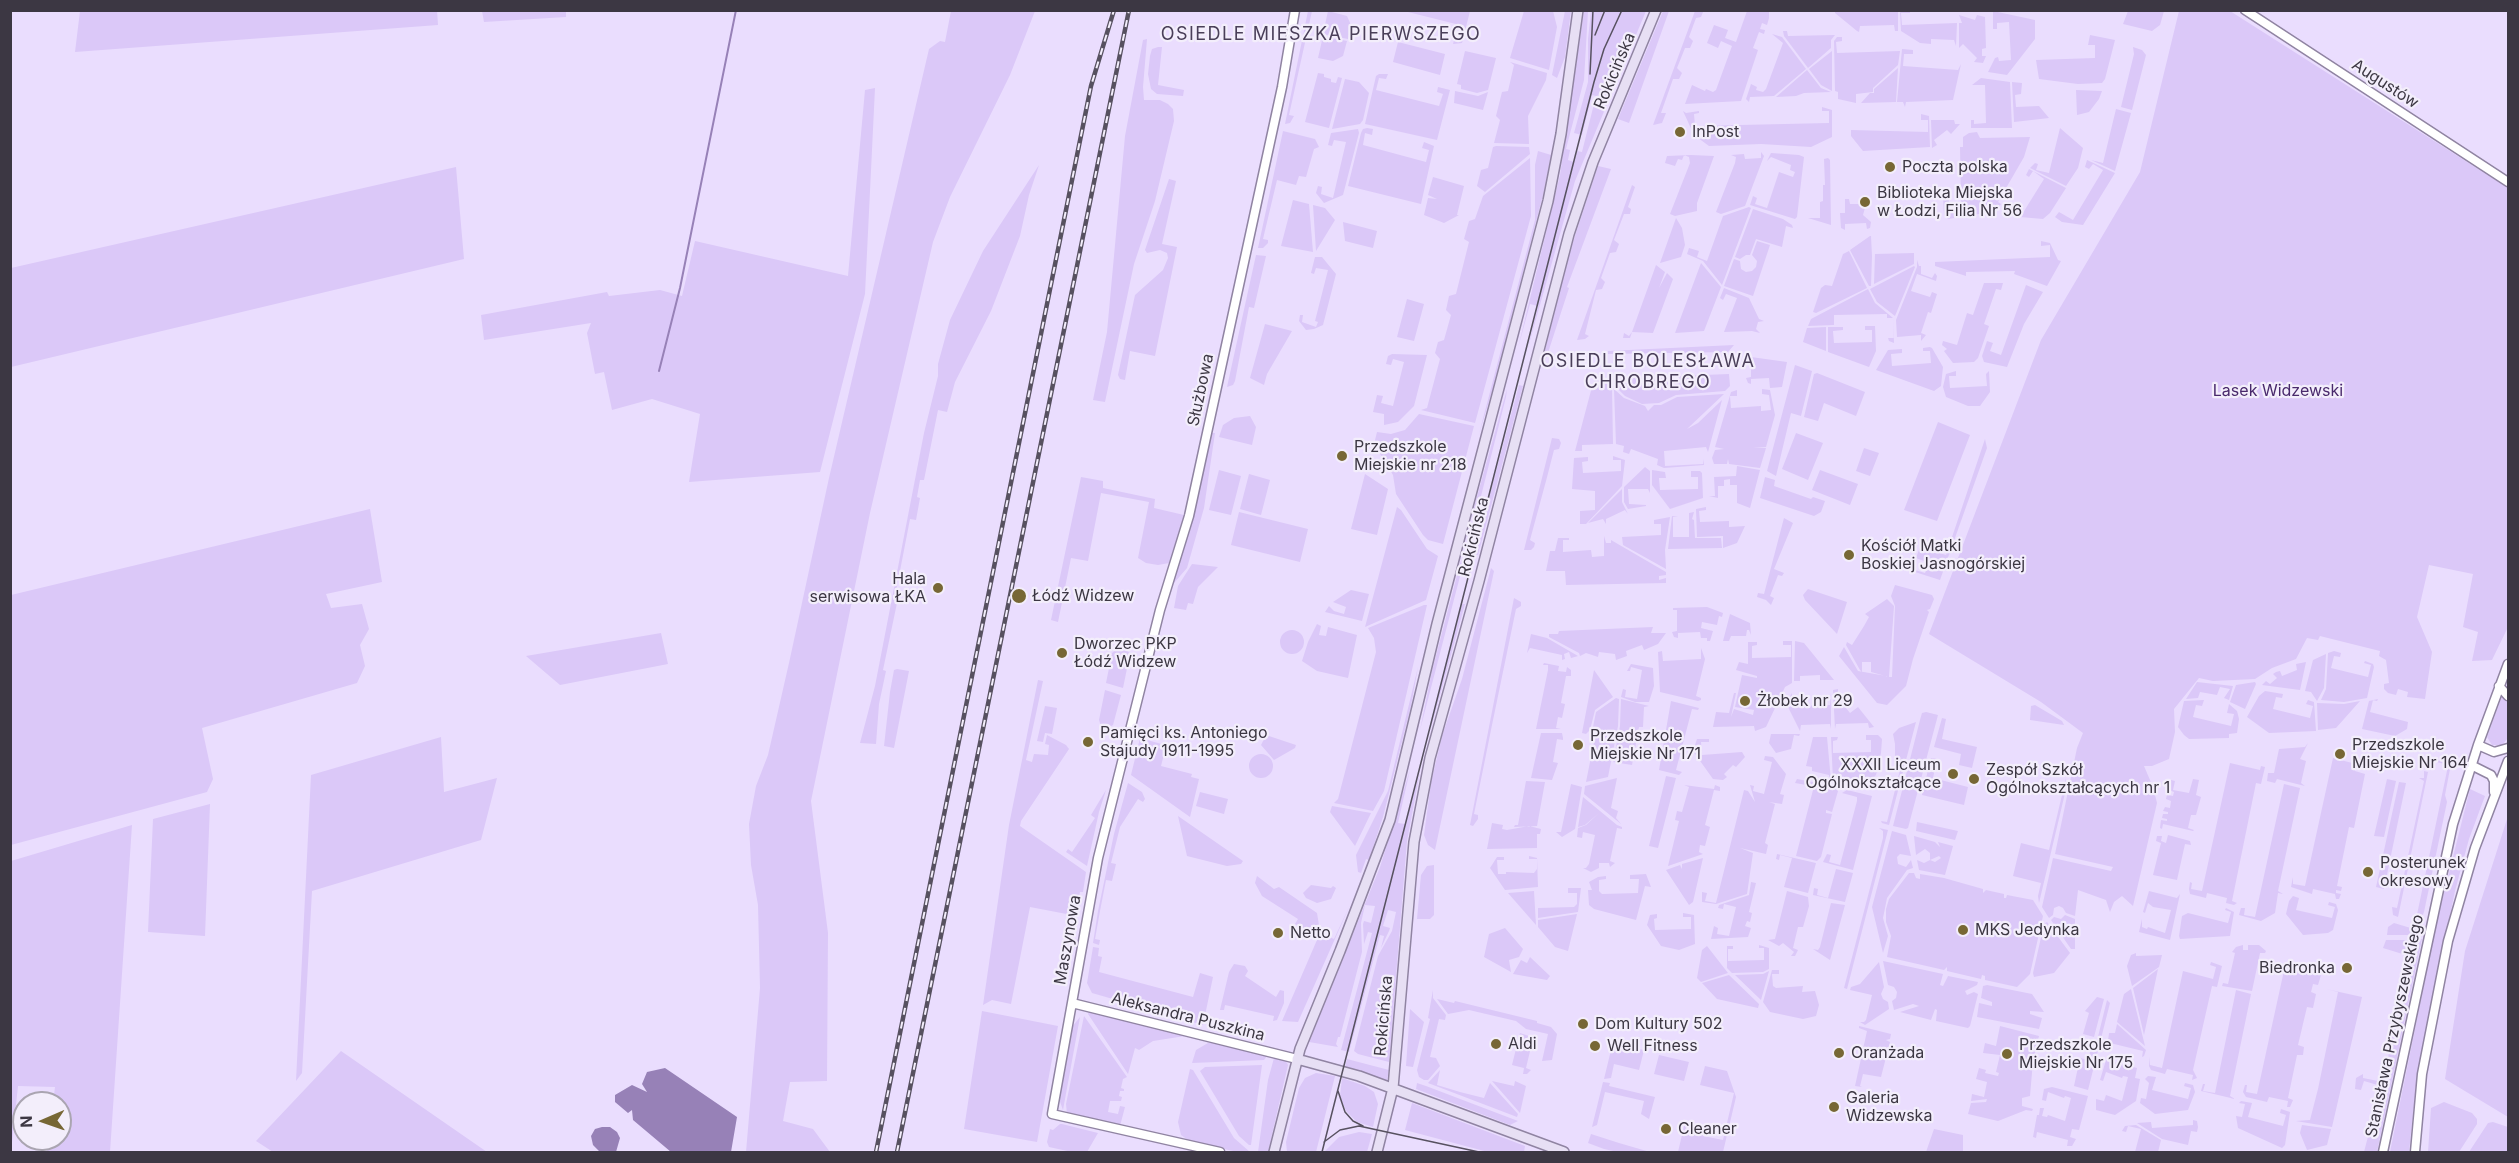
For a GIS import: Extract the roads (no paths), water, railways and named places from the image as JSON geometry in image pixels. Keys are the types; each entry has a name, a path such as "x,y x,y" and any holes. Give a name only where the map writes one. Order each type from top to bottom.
{"main road":[{"name":"Rokicińska","path":"1274,1152 1297,1059 1390,820 1450,573 1548,201 1561,134 1578,10"},
{"name":"Rokicińska","path":"1377,1152 1393,1088 1417,819 1434,741 1580,197 1656,10"},
{"path":"1297,1059 1343,1070 1564,1152"}],"street":[{"name":"Służbowa","path":"1119,772 1164,594 1189,516 1282,87 1295,10"},
{"name":"Augustów","path":"2245,10 2508,182"},
{"name":"Stanisława Przybyszewskiego","path":"2383,1152 2446,855 2471,765 2508,664"},
{"path":"2499,686 2508,696"},
{"path":"2478,745 2494,752 2508,748"},
{"name":"Stanisława Przybyszewskiego","path":"2415,1152 2422,1074 2448,942 2468,869 2508,761"},
{"path":"2471,765 2491,775 2494,795"},
{"name":"Maszynowa","path":"1119,772 1098,858 1052,1114 1220,1152"},
{"name":"Aleksandra Puszkina","path":"1072,1004 1297,1059"}],"waterway":[{"path":"659,371 680,288 736,10"}],"tram line":[{"path":"1590,74 1593,10"},
{"path":"1595,35 1605,10"},
{"path":"1322,1152 1594,82 1604,49 1622,10"},
{"path":"1338,1091 1345,1112 1353,1121 1363,1126"},
{"path":"1324,1142 1340,1130 1359,1126 1479,1152"}],"railway":[{"path":"876,1152 1091,86 1114,10"},
{"path":"897,1152 1129,10"}],"place":[{"name":"InPost","path":"1680,132"},
{"name":"Poczta polska","path":"1890,167"},
{"name":"Biblioteka Miejska w Łodzi, Filia Nr 56","path":"1865,202"},
{"name":"Przedszkole Miejskie nr 218","path":"1342,456"},
{"name":"Kościół Matki Boskiej Jasnogórskiej","path":"1849,555"},
{"name":"Hala serwisowa ŁKA","path":"938,588"},
{"name":"Łódź Widzew","path":"1019,596"},
{"name":"Dworzec PKP Łódź Widzew","path":"1062,653"},
{"name":"Żłobek nr 29","path":"1745,701"},
{"name":"Pamięci ks. Antoniego Stajudy 1911-1995","path":"1088,742"},
{"name":"Przedszkole Miejskie Nr 171","path":"1578,745"},
{"name":"Przedszkole Miejskie Nr 164","path":"2340,754"},
{"name":"XXXII Liceum Ogólnokształcące","path":"1953,774"},
{"name":"Zespół Szkół Ogólnokształcących nr 1","path":"1974,779"},
{"name":"Posterunek okresowy","path":"2368,872"},
{"name":"MKS Jedynka","path":"1963,930"},
{"name":"Netto","path":"1278,933"},
{"name":"Biedronka","path":"2347,968"},
{"name":"Dom Kultury 502","path":"1583,1024"},
{"name":"Aldi","path":"1496,1044"},
{"name":"Well Fitness","path":"1595,1046"},
{"name":"Oranżada","path":"1839,1053"},
{"name":"Przedszkole Miejskie Nr 175","path":"2007,1054"},
{"name":"Galeria Widzewska","path":"1834,1107"},
{"name":"Cleaner","path":"1666,1129"}],"district":[{"name":"OSIEDLE MIESZKA PIERWSZEGO","path":"1321,35"},
{"name":"OSIEDLE BOLESŁAWA CHROBREGO","path":"1648,372"}],"park label":[{"name":"Lasek Widzewski","path":"2278,391"}]}
